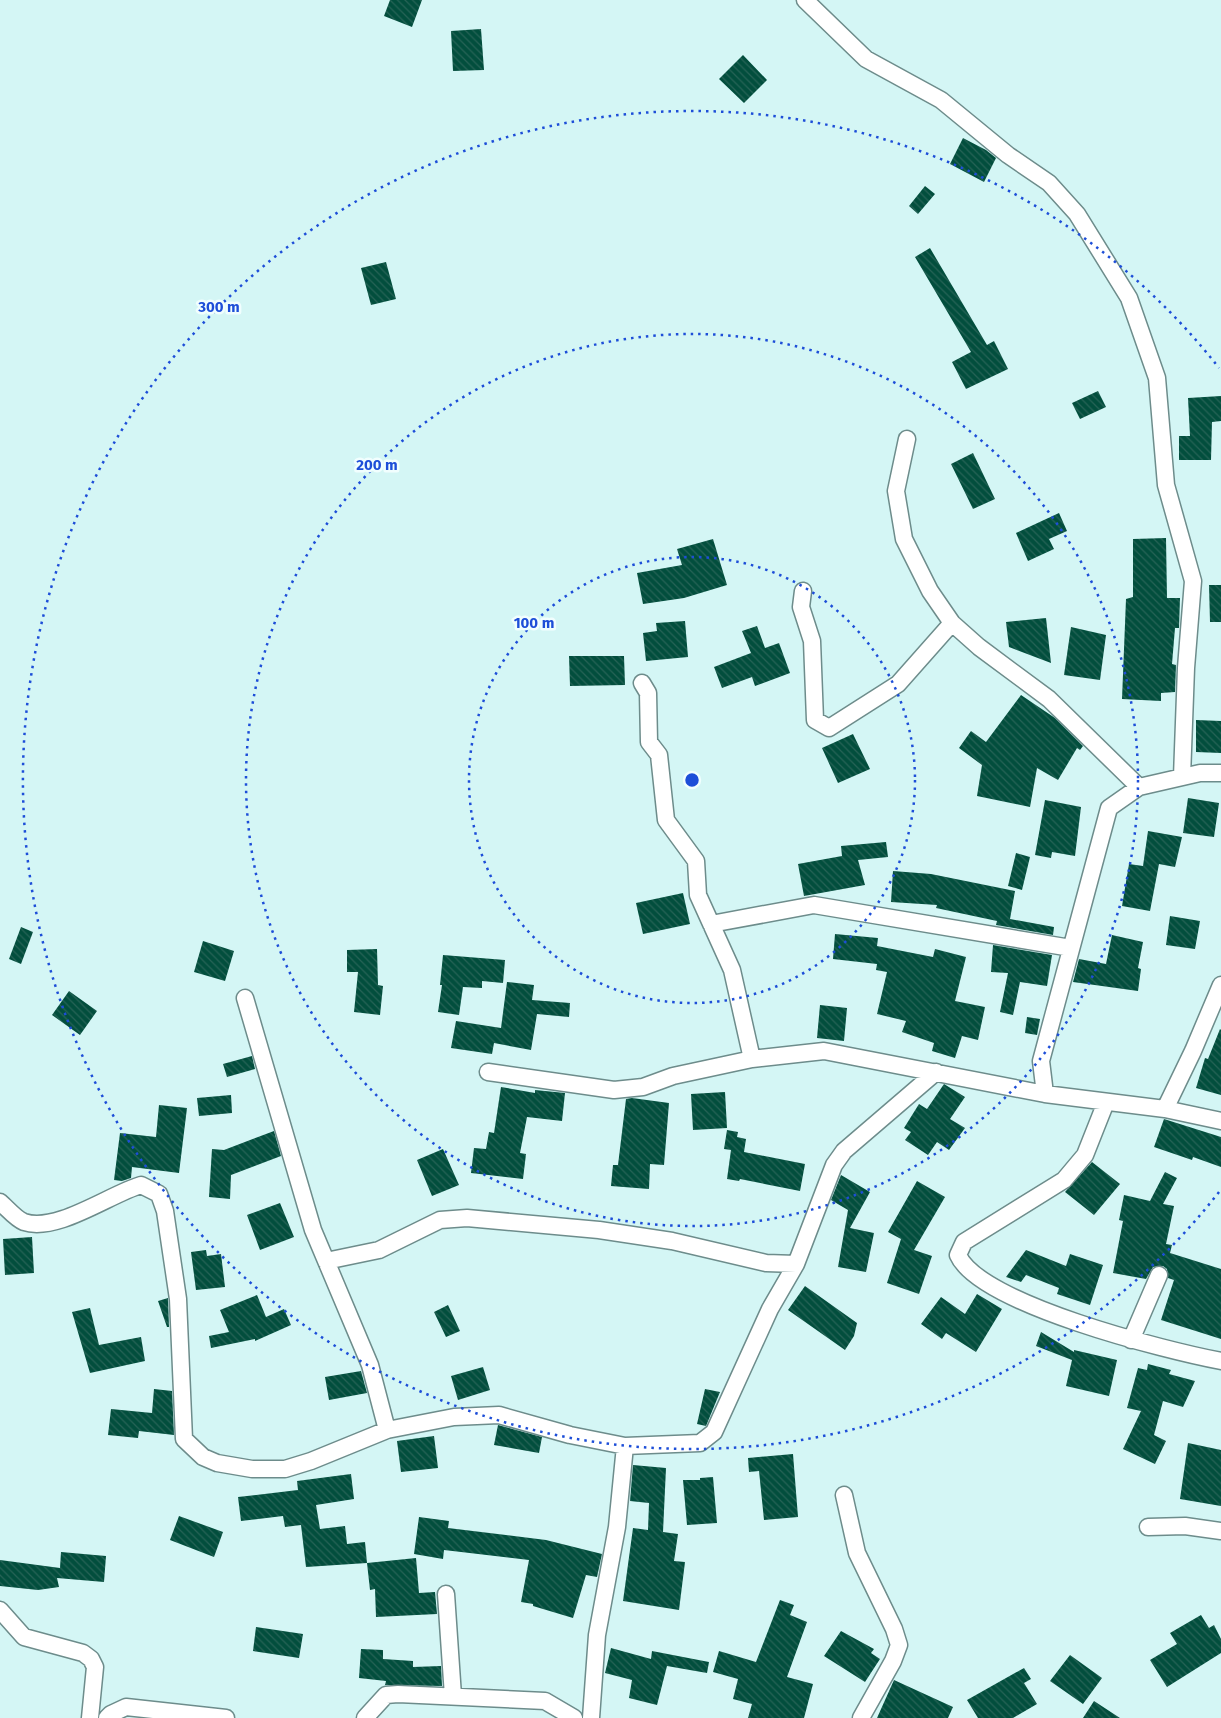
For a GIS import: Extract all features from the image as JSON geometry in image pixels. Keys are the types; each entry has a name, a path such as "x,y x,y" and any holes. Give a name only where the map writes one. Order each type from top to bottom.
{"street":[{"path":"805,0 866,59 941,100 1008,155 1049,183 1077,214 1129,298 1157,378 1166,485 1193,581 1186,668 1182,777"},
{"path":"907,439 896,491 904,539 930,591 952,623 979,647 1048,699 1139,786"},
{"path":"803,591 801,607 812,641 815,720 829,728 898,684 952,623"},
{"path":"642,683 648,693 649,742 659,755 666,820 696,861 698,895 732,970 752,1059"},
{"path":"1045,1094 1041,1061 1109,808 1139,786 1200,773 1221,773"},
{"path":"711,924 814,905 1071,948"},
{"path":"1164,1109 1193,1051 1221,985"},
{"path":"245,998 313,1230 370,1365 387,1430"},
{"path":"488,1072 614,1090 643,1087 673,1076 752,1059 824,1051 1045,1094 1164,1109 1221,1121"},
{"path":"0,1202 24,1222 42,1223 66,1218 125,1190 141,1185 159,1194 165,1211 178,1299 184,1439 203,1457 217,1463 252,1469 286,1469 310,1462 387,1430 454,1417 499,1415 570,1435 625,1446 700,1442 714,1432 770,1309 796,1264 834,1165 844,1151 936,1072"},
{"path":"1106,1102 1085,1155 1064,1180 964,1242 958,1255 962,1263 974,1275 1031,1305 1131,1340 1221,1361"},
{"path":"326,1261 378,1250 440,1220 466,1218 599,1230 672,1241 766,1263 796,1264"},
{"path":"1131,1340 1159,1275"},
{"path":"591,1718 597,1635 617,1527 625,1446"},
{"path":"844,1496 857,1553 894,1630 899,1645 893,1661 861,1718"},
{"path":"1148,1527 1185,1526 1221,1531"},
{"path":"446,1594 453,1696"},
{"path":"0,1610 24,1637 83,1653 91,1659 95,1667 90,1718"},
{"path":"365,1718 386,1695 453,1696 545,1701 574,1718"},
{"path":"107,1718 126,1707 226,1718"}],"building":[{"path":"390,0 422,0 412,27 384,16"},
{"path":"481,29 484,70 453,71 451,31"},
{"path":"743,55 767,80 744,103 719,79"},
{"path":"963,138 986,150 996,158 984,182 950,164"},
{"path":"925,186 935,194 918,214 909,206"},
{"path":"930,248 987,345 994,341 1008,369 966,389 952,362 971,352 915,257"},
{"path":"386,262 396,299 371,305 361,268"},
{"path":"1098,391 1106,407 1080,419 1072,403"},
{"path":"1221,396 1221,421 1212,422 1211,460 1179,460 1179,436 1190,436 1188,398"},
{"path":"973,453 995,499 973,509 951,464"},
{"path":"1059,513 1067,531 1049,539 1054,549 1028,561 1016,533"},
{"path":"1166,538 1167,598 1180,598 1179,628 1175,628 1172,664 1176,665 1175,692 1161,693 1161,701 1122,699 1126,599 1133,597 1133,539"},
{"path":"713,539 727,585 684,598 643,604 637,573 682,565 677,549"},
{"path":"1209,585 1221,585 1221,622 1210,622"},
{"path":"1046,618 1051,663 1009,647 1006,622"},
{"path":"685,621 688,657 646,661 643,633 657,631 656,623"},
{"path":"757,626 765,648 779,643 790,673 755,686 752,677 722,688 714,667 751,653 742,631"},
{"path":"1071,627 1106,635 1100,680 1064,675"},
{"path":"569,656 624,656 625,685 570,686"},
{"path":"1021,695 1055,718 1083,746 1080,750 1077,748 1058,780 1037,768 1030,807 977,796 982,765 959,748 971,731 986,742"},
{"path":"1196,720 1221,721 1221,753 1196,752"},
{"path":"853,734 870,769 838,783 822,748"},
{"path":"1188,798 1219,803 1214,837 1183,833"},
{"path":"1045,800 1081,807 1075,856 1052,852 1051,858 1035,855"},
{"path":"1148,831 1182,837 1175,867 1159,864 1150,911 1122,906 1129,864 1143,866"},
{"path":"886,842 888,857 858,860 865,885 804,896 798,864 842,856 841,846"},
{"path":"1016,853 1030,857 1022,890 1008,886"},
{"path":"893,871 931,874 1015,891 1010,919 1054,927 1053,935 996,925 997,921 936,908 937,905 891,902"},
{"path":"683,893 690,924 643,934 636,903"},
{"path":"1170,916 1200,921 1195,949 1166,945"},
{"path":"21,927 33,932 21,964 9,959"},
{"path":"835,934 878,938 877,946 933,957 935,949 966,957 955,1001 985,1007 978,1040 962,1036 955,1058 932,1051 934,1043 902,1032 906,1021 877,1014 887,972 876,970 877,964 833,959"},
{"path":"1112,935 1143,942 1138,968 1141,969 1138,991 1073,982 1079,959 1106,964"},
{"path":"203,941 234,951 225,981 194,972"},
{"path":"993,945 1052,955 1047,986 1020,982 1013,1015 1000,1012 1008,973 991,972"},
{"path":"377,949 378,985 383,986 380,1015 354,1012 358,972 347,972 347,950"},
{"path":"443,955 505,960 503,983 482,981 482,988 463,987 459,1015 438,1012 442,985 440,985"},
{"path":"507,982 534,985 532,1000 570,1003 569,1017 537,1014 531,1050 494,1043 492,1054 451,1048 456,1021 501,1028"},
{"path":"69,991 97,1011 80,1035 52,1015"},
{"path":"820,1005 847,1008 844,1041 817,1038"},
{"path":"1027,1017 1040,1019 1037,1035 1025,1033"},
{"path":"1220,1029 1221,1095 1196,1088 1205,1058 1208,1059"},
{"path":"252,1056 255,1069 227,1077 223,1064"},
{"path":"944,1084 965,1097 950,1119 965,1128 949,1150 937,1142 928,1155 905,1140 911,1132 904,1128 919,1104 927,1109"},
{"path":"501,1087 535,1093 535,1090 565,1093 562,1121 527,1117 520,1153 526,1154 523,1179 471,1173 474,1148 486,1149 489,1132 494,1133"},
{"path":"725,1092 727,1128 693,1130 691,1094"},
{"path":"231,1095 232,1113 199,1116 197,1098"},
{"path":"632,1098 669,1103 664,1165 650,1164 649,1189 611,1186 613,1165 618,1165 626,1099"},
{"path":"159,1105 187,1108 179,1173 132,1167 131,1178 122,1181 114,1180 120,1133 156,1137"},
{"path":"1164,1119 1221,1137 1221,1167 1193,1157 1192,1160 1154,1147"},
{"path":"727,1130 738,1132 737,1137 746,1139 744,1152 805,1164 800,1191 740,1179 739,1181 727,1179 731,1150 724,1149"},
{"path":"274,1131 281,1156 231,1175 230,1199 209,1197 212,1149 224,1150"},
{"path":"443,1149 459,1185 432,1196 417,1160"},
{"path":"1092,1162 1120,1184 1094,1215 1065,1192"},
{"path":"1165,1172 1177,1178 1163,1204 1174,1206 1166,1244 1172,1245 1170,1253 1221,1269 1221,1339 1161,1320 1174,1280 1168,1278 1167,1269 1163,1266 1153,1267 1146,1279 1113,1273 1123,1221 1119,1220 1124,1195 1150,1201"},
{"path":"841,1175 870,1192 850,1228 874,1233 866,1272 838,1267 848,1210 831,1200"},
{"path":"917,1181 945,1197 914,1250 932,1256 919,1294 887,1283 901,1239 888,1232"},
{"path":"280,1203 294,1237 260,1250 247,1215"},
{"path":"32,1237 34,1273 5,1275 3,1239"},
{"path":"206,1250 207,1256 221,1254 225,1287 196,1290 191,1252"},
{"path":"1026,1250 1066,1266 1070,1254 1103,1265 1090,1305 1057,1294 1059,1288 1026,1275 1021,1282 1006,1277"},
{"path":"805,1286 857,1323 854,1336 845,1350 788,1310"},
{"path":"977,1294 1002,1309 976,1352 946,1333 942,1339 921,1324 941,1297 965,1314"},
{"path":"257,1295 266,1317 284,1309 291,1325 255,1341 255,1339 211,1348 209,1336 229,1332 220,1310"},
{"path":"168,1298 169,1327 167,1327 158,1301"},
{"path":"448,1305 460,1331 446,1337 434,1312"},
{"path":"90,1308 99,1345 141,1337 145,1361 90,1373 72,1312"},
{"path":"1041,1332 1074,1352 1074,1350 1117,1360 1109,1396 1066,1386 1072,1360 1036,1346"},
{"path":"1148,1364 1171,1370 1169,1374 1195,1381 1183,1407 1163,1401 1154,1435 1166,1441 1155,1464 1123,1449 1141,1411 1127,1408 1138,1368 1147,1370"},
{"path":"483,1367 490,1390 458,1400 451,1376"},
{"path":"361,1371 367,1393 329,1400 325,1377"},
{"path":"154,1389 172,1391 174,1435 139,1431 138,1438 108,1435 111,1409 152,1413"},
{"path":"705,1389 720,1392 706,1426 697,1424"},
{"path":"498,1425 542,1437 539,1453 494,1445"},
{"path":"434,1436 438,1468 401,1472 397,1441"},
{"path":"1188,1443 1221,1450 1221,1506 1180,1499"},
{"path":"793,1454 798,1517 764,1520 759,1471 749,1472 748,1458"},
{"path":"633,1465 666,1468 663,1532 678,1534 674,1561 685,1562 679,1610 623,1601 633,1528 648,1530 649,1503 630,1501"},
{"path":"351,1474 354,1499 316,1505 320,1529 345,1526 347,1544 365,1542 367,1563 306,1567 301,1525 285,1527 283,1516 241,1521 238,1497 298,1490 297,1481"},
{"path":"713,1477 717,1523 687,1525 683,1480 700,1480 700,1478"},
{"path":"179,1516 223,1532 214,1557 170,1540"},
{"path":"419,1517 449,1521 448,1528 546,1540 602,1554 597,1577 586,1575 573,1618 533,1606 533,1604 521,1602 529,1560 444,1550 443,1559 414,1554"},
{"path":"61,1552 106,1556 104,1582 57,1578 59,1587 38,1590 0,1586 0,1560 60,1568"},
{"path":"416,1558 419,1593 435,1592 437,1614 376,1617 375,1589 370,1590 367,1563"},
{"path":"780,1600 794,1605 790,1615 807,1622 787,1677 813,1684 804,1718 748,1718 752,1704 733,1699 738,1679 713,1672 719,1651 756,1662"},
{"path":"1201,1615 1209,1628 1214,1625 1221,1639 1221,1653 1167,1687 1150,1660 1177,1644 1170,1633"},
{"path":"256,1627 303,1634 299,1658 253,1651"},
{"path":"841,1631 874,1649 871,1653 880,1659 865,1682 824,1656"},
{"path":"611,1648 651,1659 652,1651 709,1662 707,1673 667,1666 657,1705 629,1698 632,1680 605,1673"},
{"path":"361,1649 383,1650 383,1659 413,1661 413,1667 441,1666 442,1686 385,1685 386,1681 359,1678"},
{"path":"1070,1655 1102,1678 1083,1704 1050,1681"},
{"path":"1024,1668 1031,1679 1024,1683 1037,1704 1013,1718 978,1718 967,1700"},
{"path":"894,1680 953,1707 948,1718 877,1718"},
{"path":"1094,1701 1120,1718 1083,1718"}]}
